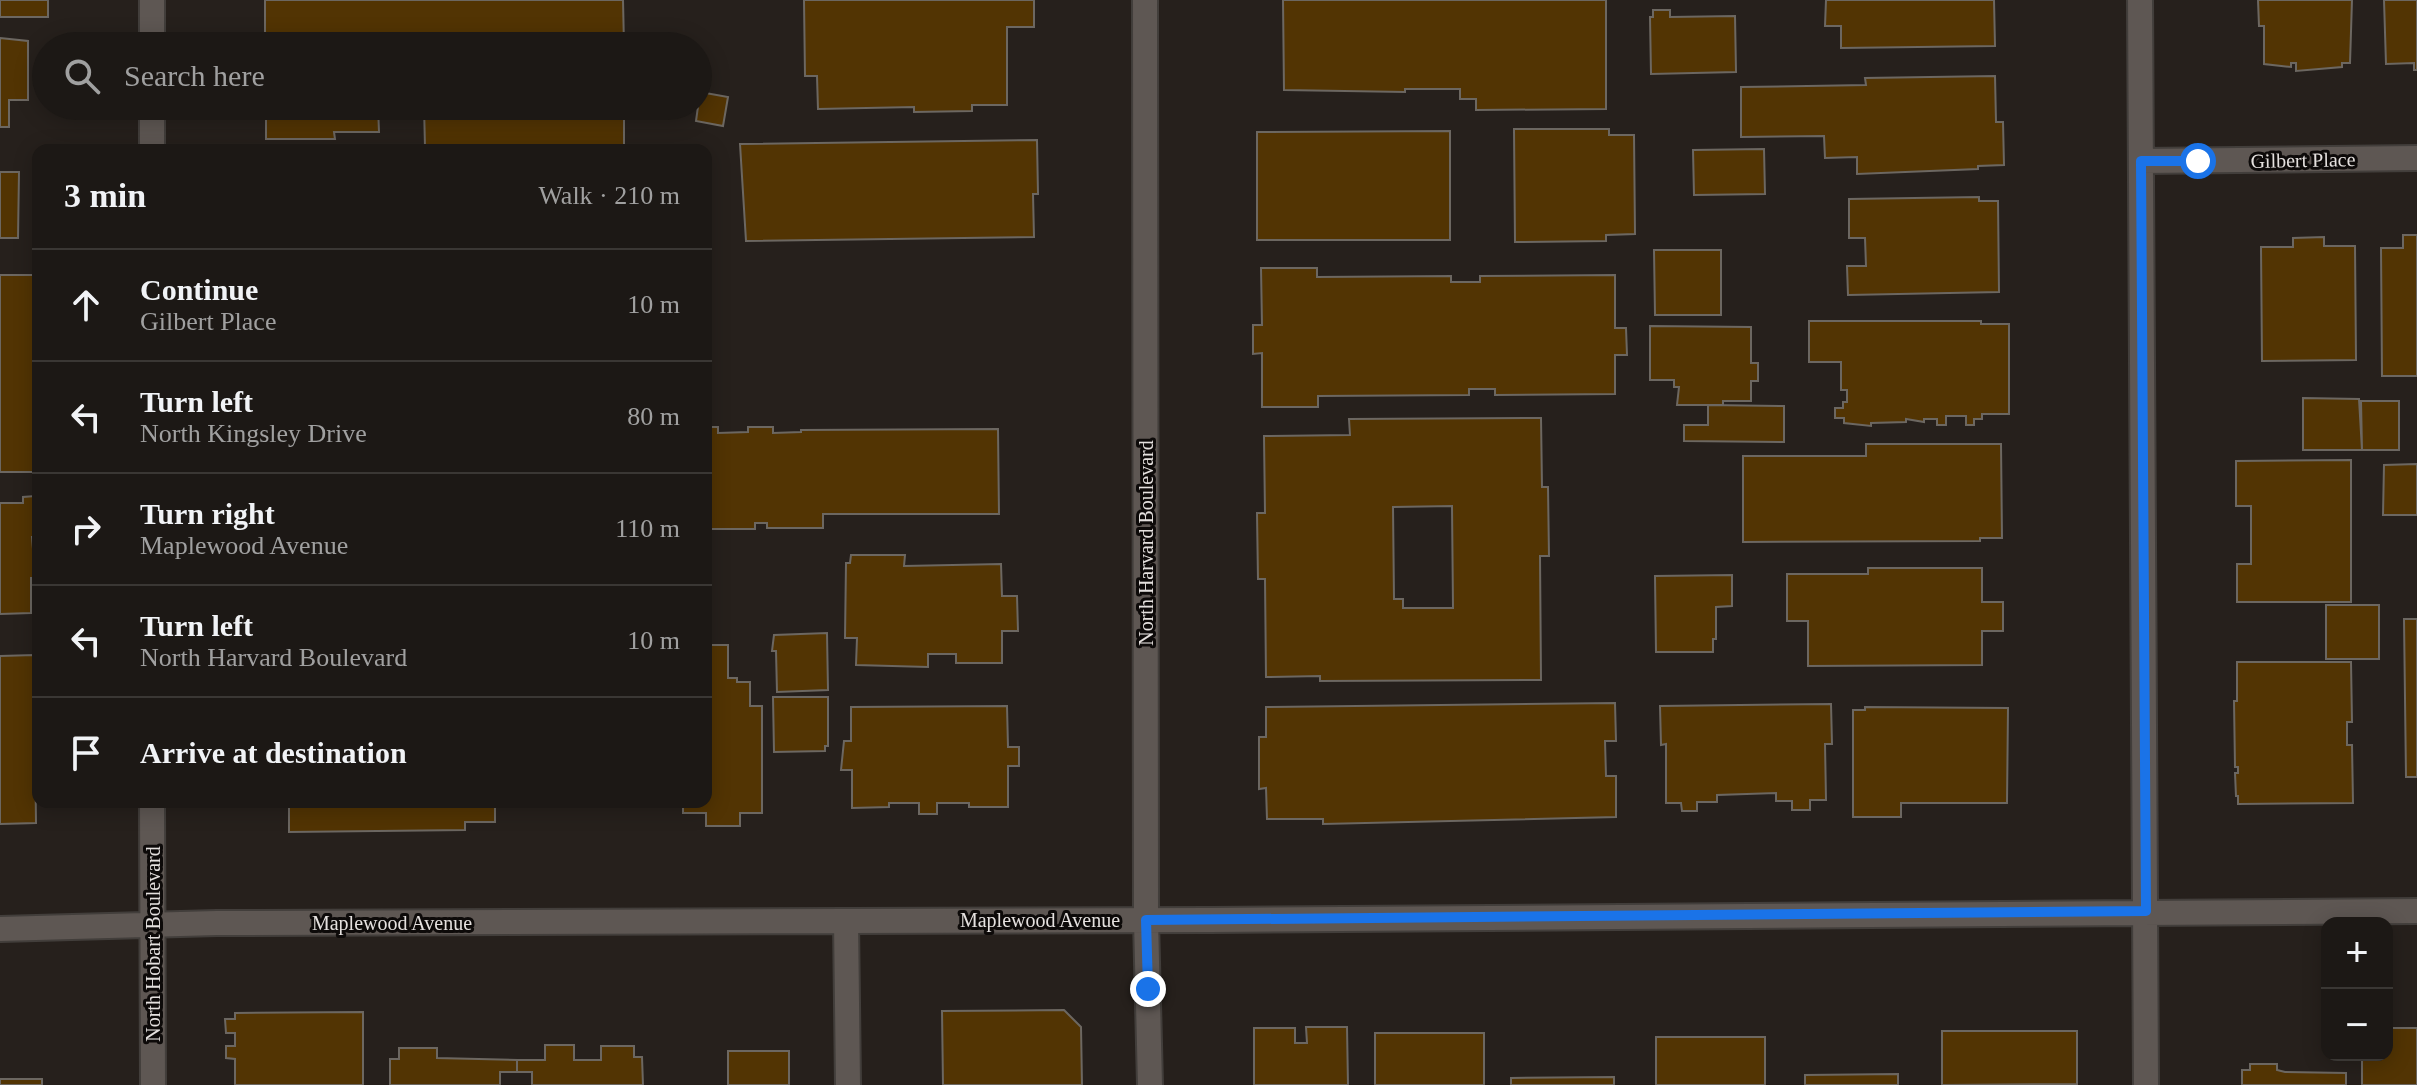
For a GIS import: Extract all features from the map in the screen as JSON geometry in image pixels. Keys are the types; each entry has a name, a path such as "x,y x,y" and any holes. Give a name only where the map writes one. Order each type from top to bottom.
{"street":[{"path":"152,0 152,32"},
{"name":"North Harvard Boulevard","path":"1145,0 1146,920 1150,1085"},
{"path":"2140,0 2146,1085"},
{"path":"152,120 152,144"},
{"name":"Gilbert Place","path":"2141,161 2417,158"},
{"name":"North Hobart Boulevard","path":"152,808 153,1085"},
{"name":"Maplewood Avenue","path":"0,929 152,924 2417,911"},
{"path":"846,921 848,1085"}],"building":[{"path":"0,0 48,0 48,17 0,17"},
{"path":"265,0 623,0 624,32 265,32"},
{"path":"804,0 1034,0 1034,27 1007,27 1007,105 972,105 972,111 914,112 914,107 818,109 817,76 805,76"},
{"path":"1283,0 1606,0 1606,109 1476,110 1476,99 1460,99 1460,89 1405,89 1405,92 1284,90"},
{"path":"1826,0 1994,0 1995,46 1841,48 1841,26 1825,26"},
{"path":"2258,0 2352,0 2350,63 2342,63 2342,67 2296,71 2296,63 2291,63 2291,67 2264,64 2264,26 2259,26"},
{"path":"2384,0 2417,0 2417,70 2414,70 2414,63 2386,64"},
{"path":"1653,10 1670,10 1670,17 1735,16 1736,72 1651,74 1650,17 1653,17"},
{"path":"0,38 28,41 28,100 9,100 9,127 0,127"},
{"path":"1995,76 1996,122 2003,122 2004,165 1978,166 1978,169 1857,174 1857,157 1825,158 1824,136 1741,137 1741,87 1866,85 1865,78"},
{"path":"712,94 728,97 723,126 696,121 712,120"},
{"path":"266,120 379,120 379,132 334,132 335,139 266,139"},
{"path":"424,120 624,120 624,144 425,144"},
{"path":"1514,129 1609,129 1609,135 1634,135 1635,234 1606,235 1606,241 1515,242"},
{"path":"1450,131 1450,240 1257,240 1257,132"},
{"path":"1037,140 1038,194 1033,194 1034,237 746,241 740,144"},
{"path":"1764,149 1765,194 1694,195 1693,150"},
{"path":"0,172 19,172 18,238 0,238"},
{"path":"1979,197 1979,201 1998,201 1999,292 1848,295 1847,266 1866,266 1865,238 1849,238 1849,199"},
{"path":"2403,235 2417,235 2417,376 2382,376 2381,248 2403,248"},
{"path":"2324,237 2324,246 2355,246 2356,360 2262,361 2261,247 2293,247 2293,238"},
{"path":"1654,250 1721,250 1721,315 1655,315"},
{"path":"1261,268 1317,268 1317,277 1451,276 1451,282 1480,282 1480,276 1615,275 1615,328 1626,328 1627,355 1615,355 1615,394 1495,395 1495,389 1469,389 1469,395 1318,396 1318,407 1262,407 1262,353 1253,354 1253,325 1262,325"},
{"path":"0,275 32,275 32,472 0,472"},
{"path":"1809,321 1981,321 1981,324 2009,324 2009,414 1982,414 1982,419 1974,419 1974,425 1966,425 1966,416 1946,416 1946,425 1937,425 1937,419 1924,419 1924,422 1906,419 1906,422 1871,423 1871,426 1844,423 1844,418 1835,418 1835,408 1843,408 1843,402 1847,402 1847,390 1841,390 1841,362 1809,362"},
{"path":"1650,326 1751,327 1751,363 1758,363 1758,381 1751,381 1751,401 1723,401 1723,405 1677,405 1679,387 1674,387 1674,380 1650,380"},
{"path":"2303,398 2359,399 2362,450 2303,450"},
{"path":"2361,401 2399,401 2399,450 2362,450"},
{"path":"1708,405 1784,406 1784,442 1684,441 1684,425 1708,425"},
{"path":"1541,418 1542,487 1548,487 1549,556 1540,556 1541,680 1320,681 1320,676 1266,677 1265,579 1258,579 1257,513 1265,513 1264,436 1350,435 1349,419","holes":["1452,506 1453,608 1403,608 1403,599 1394,599 1393,507"]},
{"path":"712,427 718,427 718,433 748,432 748,427 773,427 773,433 801,430 998,429 999,514 823,514 823,528 767,528 767,523 755,523 755,529 712,529"},
{"path":"1866,444 2001,444 2002,538 1980,538 1980,541 1743,542 1743,456 1866,456"},
{"path":"2351,460 2351,602 2237,602 2237,564 2251,564 2251,506 2236,506 2236,461"},
{"path":"2417,464 2417,515 2383,515 2384,465"},
{"path":"32,496 31,613 0,614 0,503 23,503 23,497"},
{"path":"851,555 905,555 904,566 1001,564 1002,596 1017,596 1018,631 1002,631 1002,663 956,663 956,654 928,654 928,667 856,665 857,638 845,638 846,563 850,563"},
{"path":"1868,568 1982,568 1982,602 2003,602 2003,631 1982,631 1982,665 1808,666 1808,621 1787,621 1787,574 1868,574"},
{"path":"1732,575 1732,606 1716,607 1713,652 1656,652 1655,576"},
{"path":"2326,605 2379,605 2379,659 2326,659"},
{"path":"2404,619 2417,619 2417,777 2406,777"},
{"path":"827,633 828,690 777,692 776,651 772,651 774,635"},
{"path":"712,645 728,645 728,678 750,682 750,706 762,706 762,813 740,813 740,826 706,826 706,813 683,813 683,808 712,808"},
{"path":"32,655 32,808 36,808 36,823 0,824 0,656"},
{"path":"2237,662 2351,662 2352,722 2347,722 2347,745 2352,745 2353,803 2238,804 2234,701 2237,701"},
{"path":"773,697 828,697 828,746 825,746 825,751 774,752"},
{"path":"1615,703 1616,741 1605,741 1606,776 1616,776 1616,817 1323,824 1323,819 1267,819 1266,788 1259,789 1259,737 1266,737 1266,707"},
{"path":"1831,704 1832,744 1825,744 1826,800 1810,800 1810,810 1792,810 1792,801 1776,801 1776,793 1717,795 1717,802 1697,802 1697,811 1682,811 1681,803 1666,803 1666,744 1661,745 1660,706"},
{"path":"1007,706 1008,747 1019,747 1019,766 1008,766 1008,807 937,803 937,814 919,814 919,803 852,808 852,770 841,770 844,741 851,741 851,707"},
{"path":"1865,707 2008,708 2007,803 1901,803 1901,817 1853,817 1853,710 1865,710"},
{"path":"289,808 495,808 495,822 465,822 465,830 289,832"},
{"path":"1064,1010 1081,1027 1082,1085 943,1085 942,1011"},
{"path":"363,1012 363,1085 235,1085 235,1059 226,1058 226,1046 235,1046 235,1033 226,1033 225,1019 235,1019 235,1013"},
{"path":"1306,1027 1347,1027 1348,1085 1254,1085 1254,1028 1295,1028 1295,1043 1307,1043"},
{"path":"2393,1028 2417,1028 2417,1085 2362,1085 2362,1061 2393,1061"},
{"path":"1942,1031 2077,1031 2077,1084 1942,1085"},
{"path":"1375,1033 1484,1033 1484,1085 1375,1085"},
{"path":"1656,1037 1765,1037 1765,1085 1656,1085"},
{"path":"545,1045 574,1045 574,1060 601,1060 601,1046 634,1046 634,1057 642,1057 643,1085 532,1085 532,1072 517,1072 517,1060 545,1060"},
{"path":"399,1048 437,1048 437,1058 517,1060 517,1072 500,1072 500,1085 390,1085 390,1059 399,1059"},
{"path":"728,1051 789,1051 789,1085 728,1085"},
{"path":"2250,1064 2277,1064 2277,1070 2285,1072 2346,1073 2346,1085 2242,1085 2242,1070 2250,1070"},
{"path":"1898,1074 1898,1085 1805,1085 1805,1075"},
{"path":"1614,1077 1614,1085 1511,1085 1511,1078"},
{"path":"0,1079 42,1079 42,1085 0,1085"}],"route":[{"path":"1148,989 1146,920 2146,911 2141,161 2198,161"}]}
